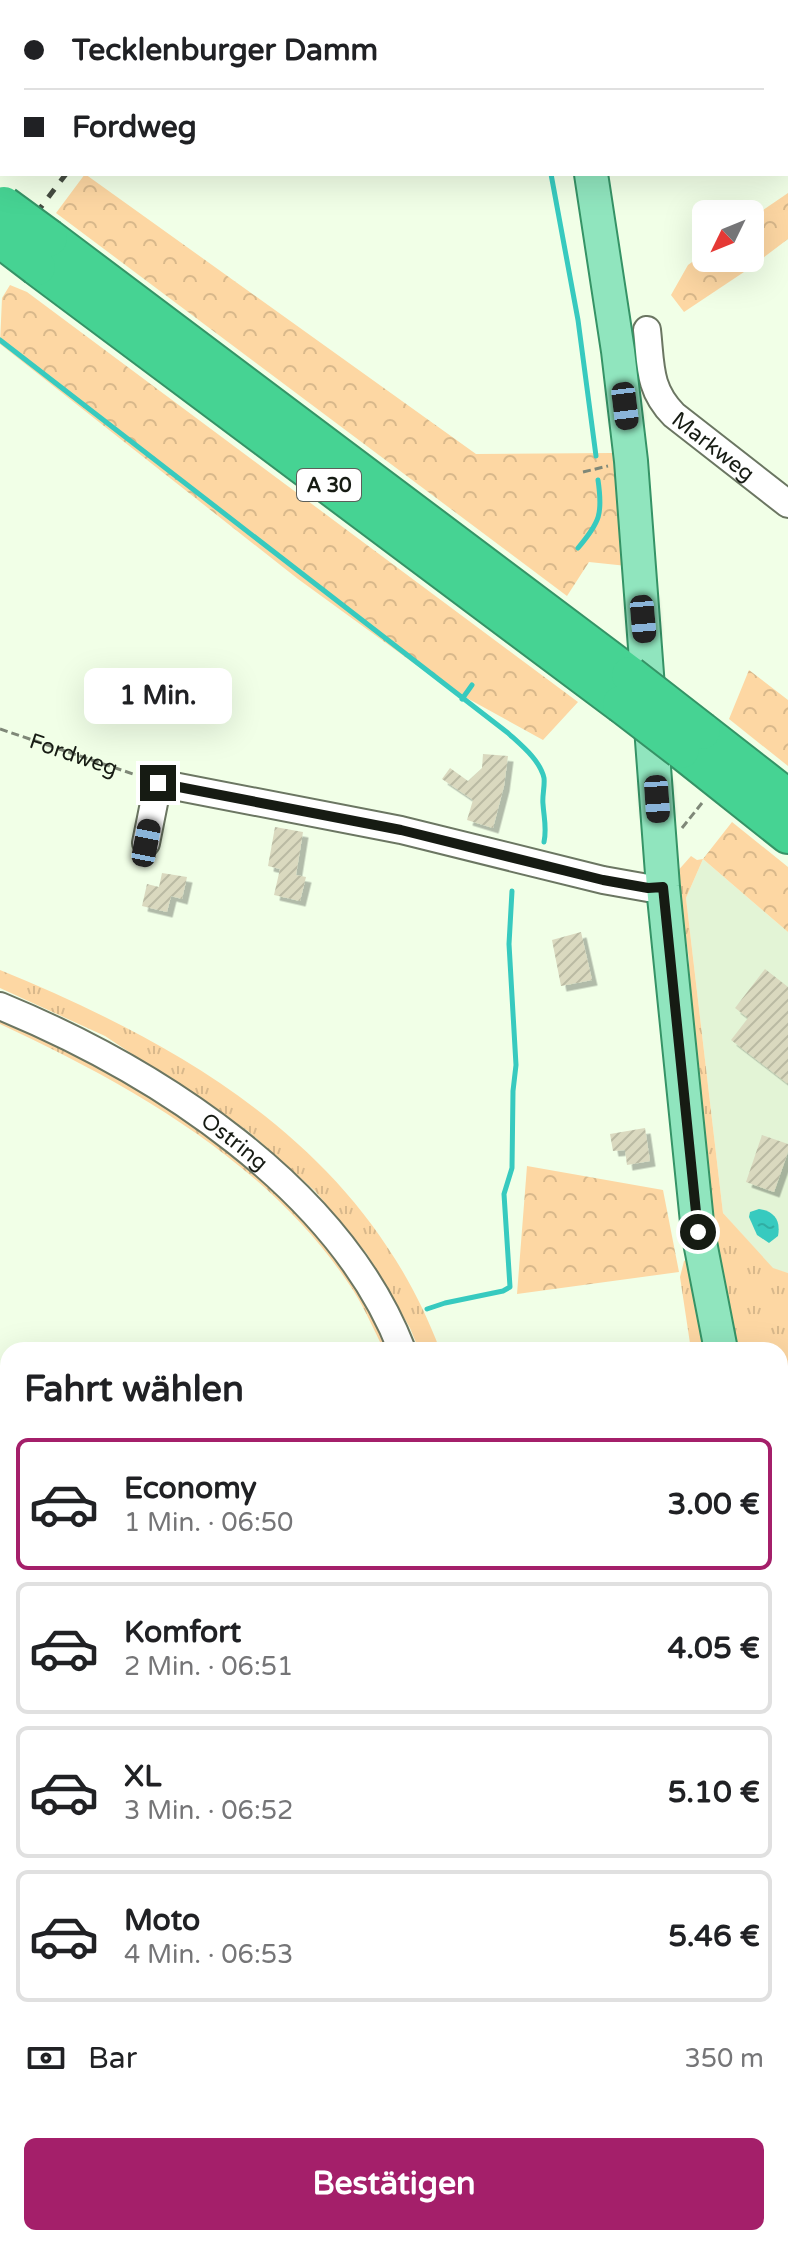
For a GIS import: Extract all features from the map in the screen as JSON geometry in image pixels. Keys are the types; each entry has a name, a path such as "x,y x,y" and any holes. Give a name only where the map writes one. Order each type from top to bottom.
{"highway":[{"name":"A 30","path":"1,215 43,252 692,740 788,798"},
{"name":"A 30","path":"692,740 788,835"}],"main road":[{"path":"591,176 631,461 663,887 698,1232 719,1342"}],"street":[{"name":"Markweg","path":"647,330 652,380 661,402 788,504"},
{"path":"146,843 158,783 401,830 603,880 648,888 663,887"},
{"name":"Ostring","path":"0,1006 131,1070 214,1124 252,1154 290,1187 352,1257 376,1296 398,1342"}],"path":[{"name":"Fordweg","path":"0,729 158,783"},
{"path":"682,828 702,803"}],"shaded area":[{"path":"703,859 788,932 788,1273 773,1269 723,1213 686,898"}],"green space":[{"path":"84,176 88,176 476,454 612,453 627,566 589,562 567,596 56,213"},
{"path":"788,193 788,239 764,257 764,209"},
{"path":"692,262 692,272 744,272 684,312 671,295"},
{"path":"10,285 27,292 578,702 543,740 445,686 298,579 0,344 2,298"},
{"path":"749,670 788,700 788,766 729,719"},
{"path":"732,822 788,867 788,932 703,859"},
{"path":"691,856 697,860 703,859 686,898 723,1213 773,1268 788,1273 788,1342 734,1342 710,1215 690,1041 689,960 678,910 675,874"},
{"path":"0,970 70,1000 202,1071 262,1114 317,1162 366,1217 407,1279 436,1342 416,1342 367,1254 315,1191 248,1131 105,1036 0,988"},
{"path":"0,1015 154,1096 230,1149 286,1197 343,1261 388,1342 380,1342 353,1290 320,1245 282,1204 240,1167 149,1102 0,1024"},
{"path":"527,1166 663,1190 679,1272 517,1294"},
{"path":"688,1259 703,1342 690,1342 680,1277 684,1261"}],"water":[{"path":"759,1209 772,1214 777,1221 778,1236 769,1243 757,1235 749,1217 750,1212"}],"building":[{"path":"483,754 508,756 493,828 467,820 473,800 442,779 450,768 468,781 482,768"},
{"path":"275,827 303,832 296,875 306,877 300,901 274,895 280,869 268,866"},
{"path":"162,873 187,877 182,899 171,896 167,912 142,906 147,884 159,887"},
{"path":"581,932 592,980 561,986 552,940"},
{"path":"765,969 788,987 788,1084 731,1040 748,1018 735,1008"},
{"path":"645,1128 650,1161 627,1165 625,1150 613,1151 610,1134"},
{"path":"762,1135 788,1144 774,1192 746,1182"}],"waterway":[{"path":"551,176 578,320 596,456"},
{"path":"0,340 519,743 534,759 544,778 544,842"},
{"path":"578,548 598,517 598,480"},
{"path":"462,699 472,685"},
{"path":"427,1309 510,1287 504,1194 512,1168 516,1065 509,944 512,891"}],"railway":[{"path":"0,261 64,176"}],"route":[{"path":"158,783 401,830 603,880 648,888 663,887 698,1232"}]}
